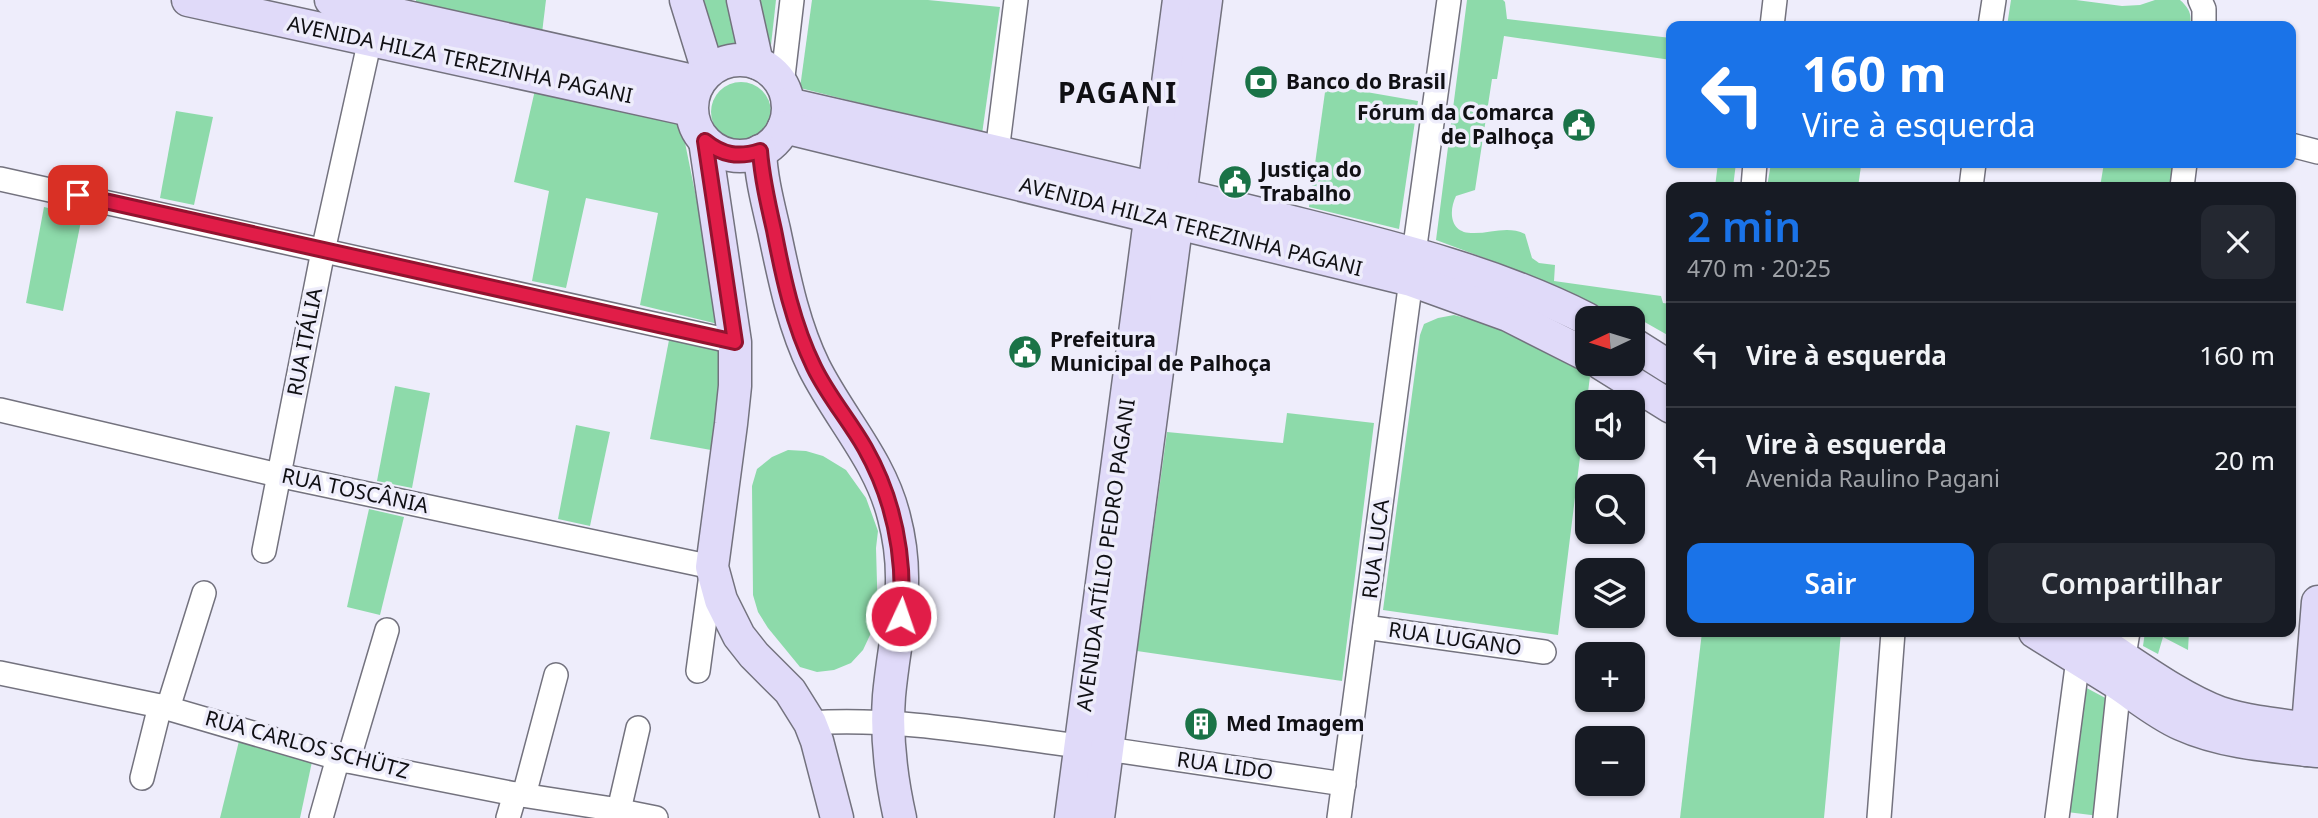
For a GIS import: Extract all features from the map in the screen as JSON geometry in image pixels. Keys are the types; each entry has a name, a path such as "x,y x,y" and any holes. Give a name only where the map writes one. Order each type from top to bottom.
{"main road":[{"name":"AVENIDA HILZA TEREZINHA PAGANI","path":"188,0 370,41 699,88"},
{"name":"AVENIDA HILZA TEREZINHA PAGANI","path":"331,0 699,88"},
{"path":"686,0 699,88 698,131 714,148 737,156 760,151 770,145 784,106 775,76 757,63 734,60 722,63 699,88"},
{"path":"743,0 757,63"},
{"name":"AVENIDA ATÍLIO PEDRO PAGANI","path":"1166,206 1179,0"},
{"name":"AVENIDA ATÍLIO PEDRO PAGANI","path":"1071,818 1094,748 1166,206 1206,0"},
{"name":"AVENIDA HILZA TEREZINHA PAGANI","path":"784,106 997,152 1166,206"},
{"name":"AVENIDA HILZA TEREZINHA PAGANI","path":"784,106 1166,206 1412,266 1467,268 1575,314"},
{"path":"705,141 735,342 735,386 712,567 721,600 739,636 790,691 810,723 837,818"},
{"path":"760,151 761,169 783,274 801,337 830,396 876,468 897,528 903,591 888,722 891,768 900,818"},
{"name":"AVENIDA HILZA TEREZINHA PAGANI","path":"1412,266 1575,349"},
{"path":"1645,352 1666,366"},
{"path":"1623,376 1666,400"},
{"path":"2053,637 2124,658 2164,715 2180,724 2248,743 2310,743 2318,601"},
{"name":"AVENIDA ATÍLIO PEDRO PAGANI","path":"1094,748 1098,818"}],"street":[{"path":"784,106 792,0"},
{"path":"997,152 1016,0"},
{"name":"RUA LUCA","path":"1339,818 1449,0"},
{"path":"1773,21 1775,0"},
{"path":"1991,21 1994,0"},
{"path":"2200,0 2204,9 2204,21"},
{"name":"RUA ITÁLIA","path":"264,551 323,251 376,10"},
{"path":"2296,146 2318,152"},
{"path":"0,179 735,342"},
{"name":"RUA TOSCÂNIA","path":"0,410 278,475 712,567"},
{"path":"698,671 712,567"},
{"path":"142,778 204,593"},
{"name":"RUA LUGANO","path":"1365,627 1544,652"},
{"path":"321,818 387,630"},
{"path":"1879,818 1893,637"},
{"path":"2057,818 2081,645"},
{"path":"2105,818 2124,658"},
{"name":"RUA CARLOS SCHÜTZ","path":"0,673 164,707 343,760 610,812 656,818"},
{"path":"508,818 519,794 556,675"},
{"path":"810,723 888,722 1094,748"},
{"path":"610,812 638,728"},
{"name":"RUA LIDO","path":"1094,748 1344,783"}],"green space":[{"path":"416,0 546,0 542,33 415,5"},
{"path":"699,0 730,0 739,44 725,50 716,48"},
{"path":"753,0 776,0 771,45 760,38"},
{"path":"812,0 928,0 1000,7 982,134 800,88"},
{"path":"1467,0 1503,0 1507,19 1666,37 1666,59 1504,36 1497,79 1492,79 1475,190 1456,196 1452,214 1455,225 1464,232 1512,230 1525,234 1532,258 1539,263 1555,265 1554,281 1661,296 1663,303 1666,303 1666,334 1645,322 1645,306 1599,306 1514,269 1436,240"},
{"path":"2011,0 2076,0 2122,6 2140,5 2155,0 2180,0 2191,18 2191,21 2008,21"},
{"path":"741,82 753,84 766,95 771,112 769,124 758,137 741,142 729,140 716,129 711,112 713,100 724,87"},
{"path":"1326,85 1418,101 1399,229 1309,207"},
{"path":"535,90 681,123 722,325 640,305 658,213 586,198 566,288 532,281 549,191 514,182"},
{"path":"176,111 213,117 194,205 160,198"},
{"path":"1717,168 1735,168 1734,182 1716,182"},
{"path":"1770,168 1861,168 1859,182 1768,182"},
{"path":"2103,168 2172,168 2171,182 2101,182"},
{"path":"44,207 82,216 63,311 26,303"},
{"path":"1454,315 1507,332 1575,361 1575,376 1590,376 1588,390 1575,390 1575,460 1580,460 1578,474 1575,474 1575,497 1558,635 1383,610 1420,335 1424,324"},
{"path":"669,340 727,351 711,450 650,439"},
{"path":"395,386 430,393 412,488 377,481"},
{"path":"1287,413 1374,423 1342,681 1137,651 1167,432 1283,443"},
{"path":"576,425 610,432 590,526 558,519"},
{"path":"788,450 823,456 846,470 866,498 878,531 878,618 863,650 851,663 834,670 817,672 800,667 768,628 758,612 753,595 752,486 757,469 772,457"},
{"path":"369,509 404,517 380,615 347,607"},
{"path":"1701,637 1841,637 1824,818 1680,818"},
{"path":"2144,637 2163,637 2158,654 2143,646"},
{"path":"2163,637 2189,637 2188,650"},
{"path":"2081,685 2111,701 2099,816 2067,812"},
{"path":"240,737 313,757 300,818 220,818"}],"place":[{"name":"Banco do Brasil","path":"1261,82"},
{"name":"Fórum da Comarca de Palhoça","path":"1579,125"},
{"name":"Justiça do Trabalho","path":"1235,182"},
{"name":"Prefeitura Municipal de Palhoça","path":"1025,352"},
{"name":"Med Imagem","path":"1201,724"}],"district":[{"name":"PAGANI","path":"1118,93"}],"route":[{"path":"78,195 735,342 705,141 714,148 737,156 760,151 761,169 783,274 801,337 830,396 876,468 894,516 902,566 901,616"}]}
